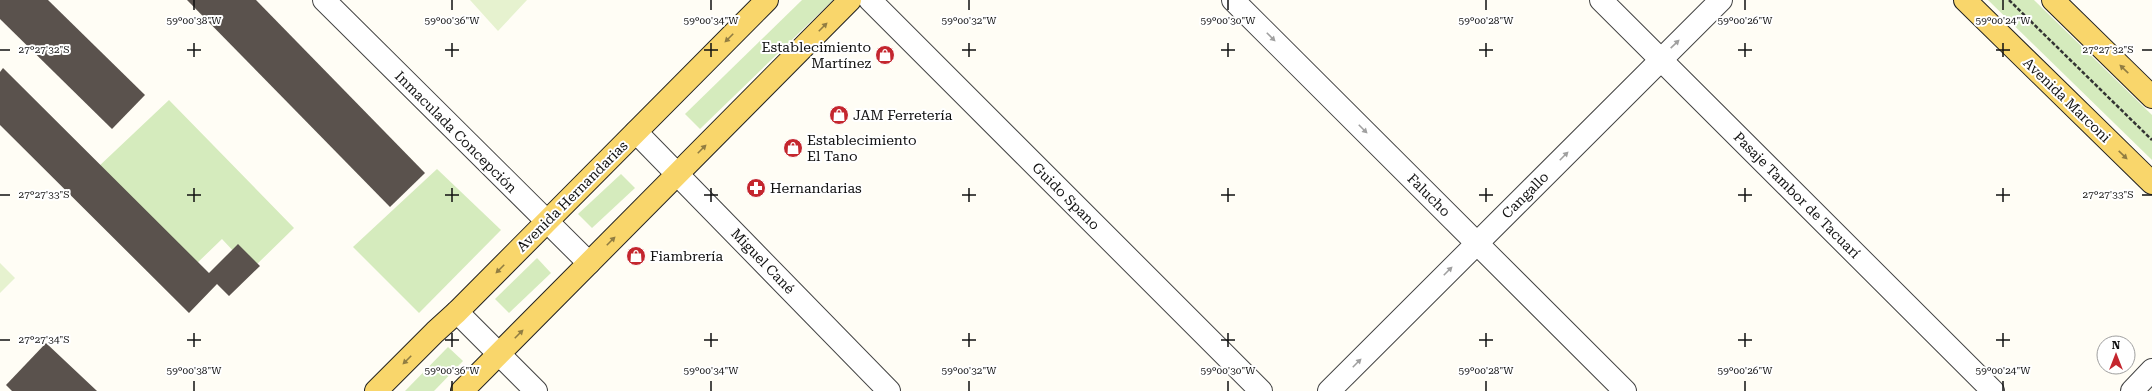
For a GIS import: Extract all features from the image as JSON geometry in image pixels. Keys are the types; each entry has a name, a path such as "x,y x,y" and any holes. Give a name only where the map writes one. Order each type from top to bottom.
{"main road":[{"name":"Avenida Hernandarias","path":"376,391 435,332 458,312 767,0"},
{"path":"462,391 850,0"},
{"name":"Avenida Marconi","path":"1965,0 2152,183"},
{"path":"2053,0 2152,97"}],"street":[{"name":"Inmaculada Concepción","path":"324,0 589,263"},
{"name":"Guido Spano","path":"870,0 1261,391"},
{"name":"Falucho","path":"1233,0 1625,391"},
{"name":"Pasaje Tambor de Tacuarí","path":"1601,0 1993,391"},
{"name":"Cangallo","path":"1329,391 1660,59 1721,0"},
{"name":"Miguel Cané","path":"636,132 889,391"},
{"path":"458,312 536,391"},
{"path":"2132,391 2152,370"}],"path":[{"path":"2009,0 2152,140"}],"green space":[{"path":"470,0 527,0 498,31"},
{"path":"802,0 833,0 700,129 685,114"},
{"path":"1988,0 2034,0 2152,115 2152,160"},
{"path":"169,100 294,228 251,270 222,239 193,267 97,168"},
{"path":"437,169 501,230 419,313 353,247"},
{"path":"621,174 635,188 592,228 578,214"},
{"path":"537,258 551,273 509,313 495,299"},
{"path":"0,263 15,278 0,293"},
{"path":"448,347 463,361 434,391 405,391"}],"building":[{"path":"0,0 48,0 145,95 112,129 0,19"},
{"path":"187,0 256,0 425,173 390,207"},
{"path":"3,68 209,273 238,244 260,266 229,296 217,284 189,313 0,125 0,72"},
{"path":"46,343 97,391 12,391 6,385"}],"place":[{"name":"Establecimiento Martínez","path":"885,55"},
{"name":"JAM Ferretería","path":"839,115"},
{"name":"Establecimiento El Tano","path":"793,148"},
{"name":"Hernandarias","path":"756,188"},
{"name":"Fiambrería","path":"636,256"}]}
